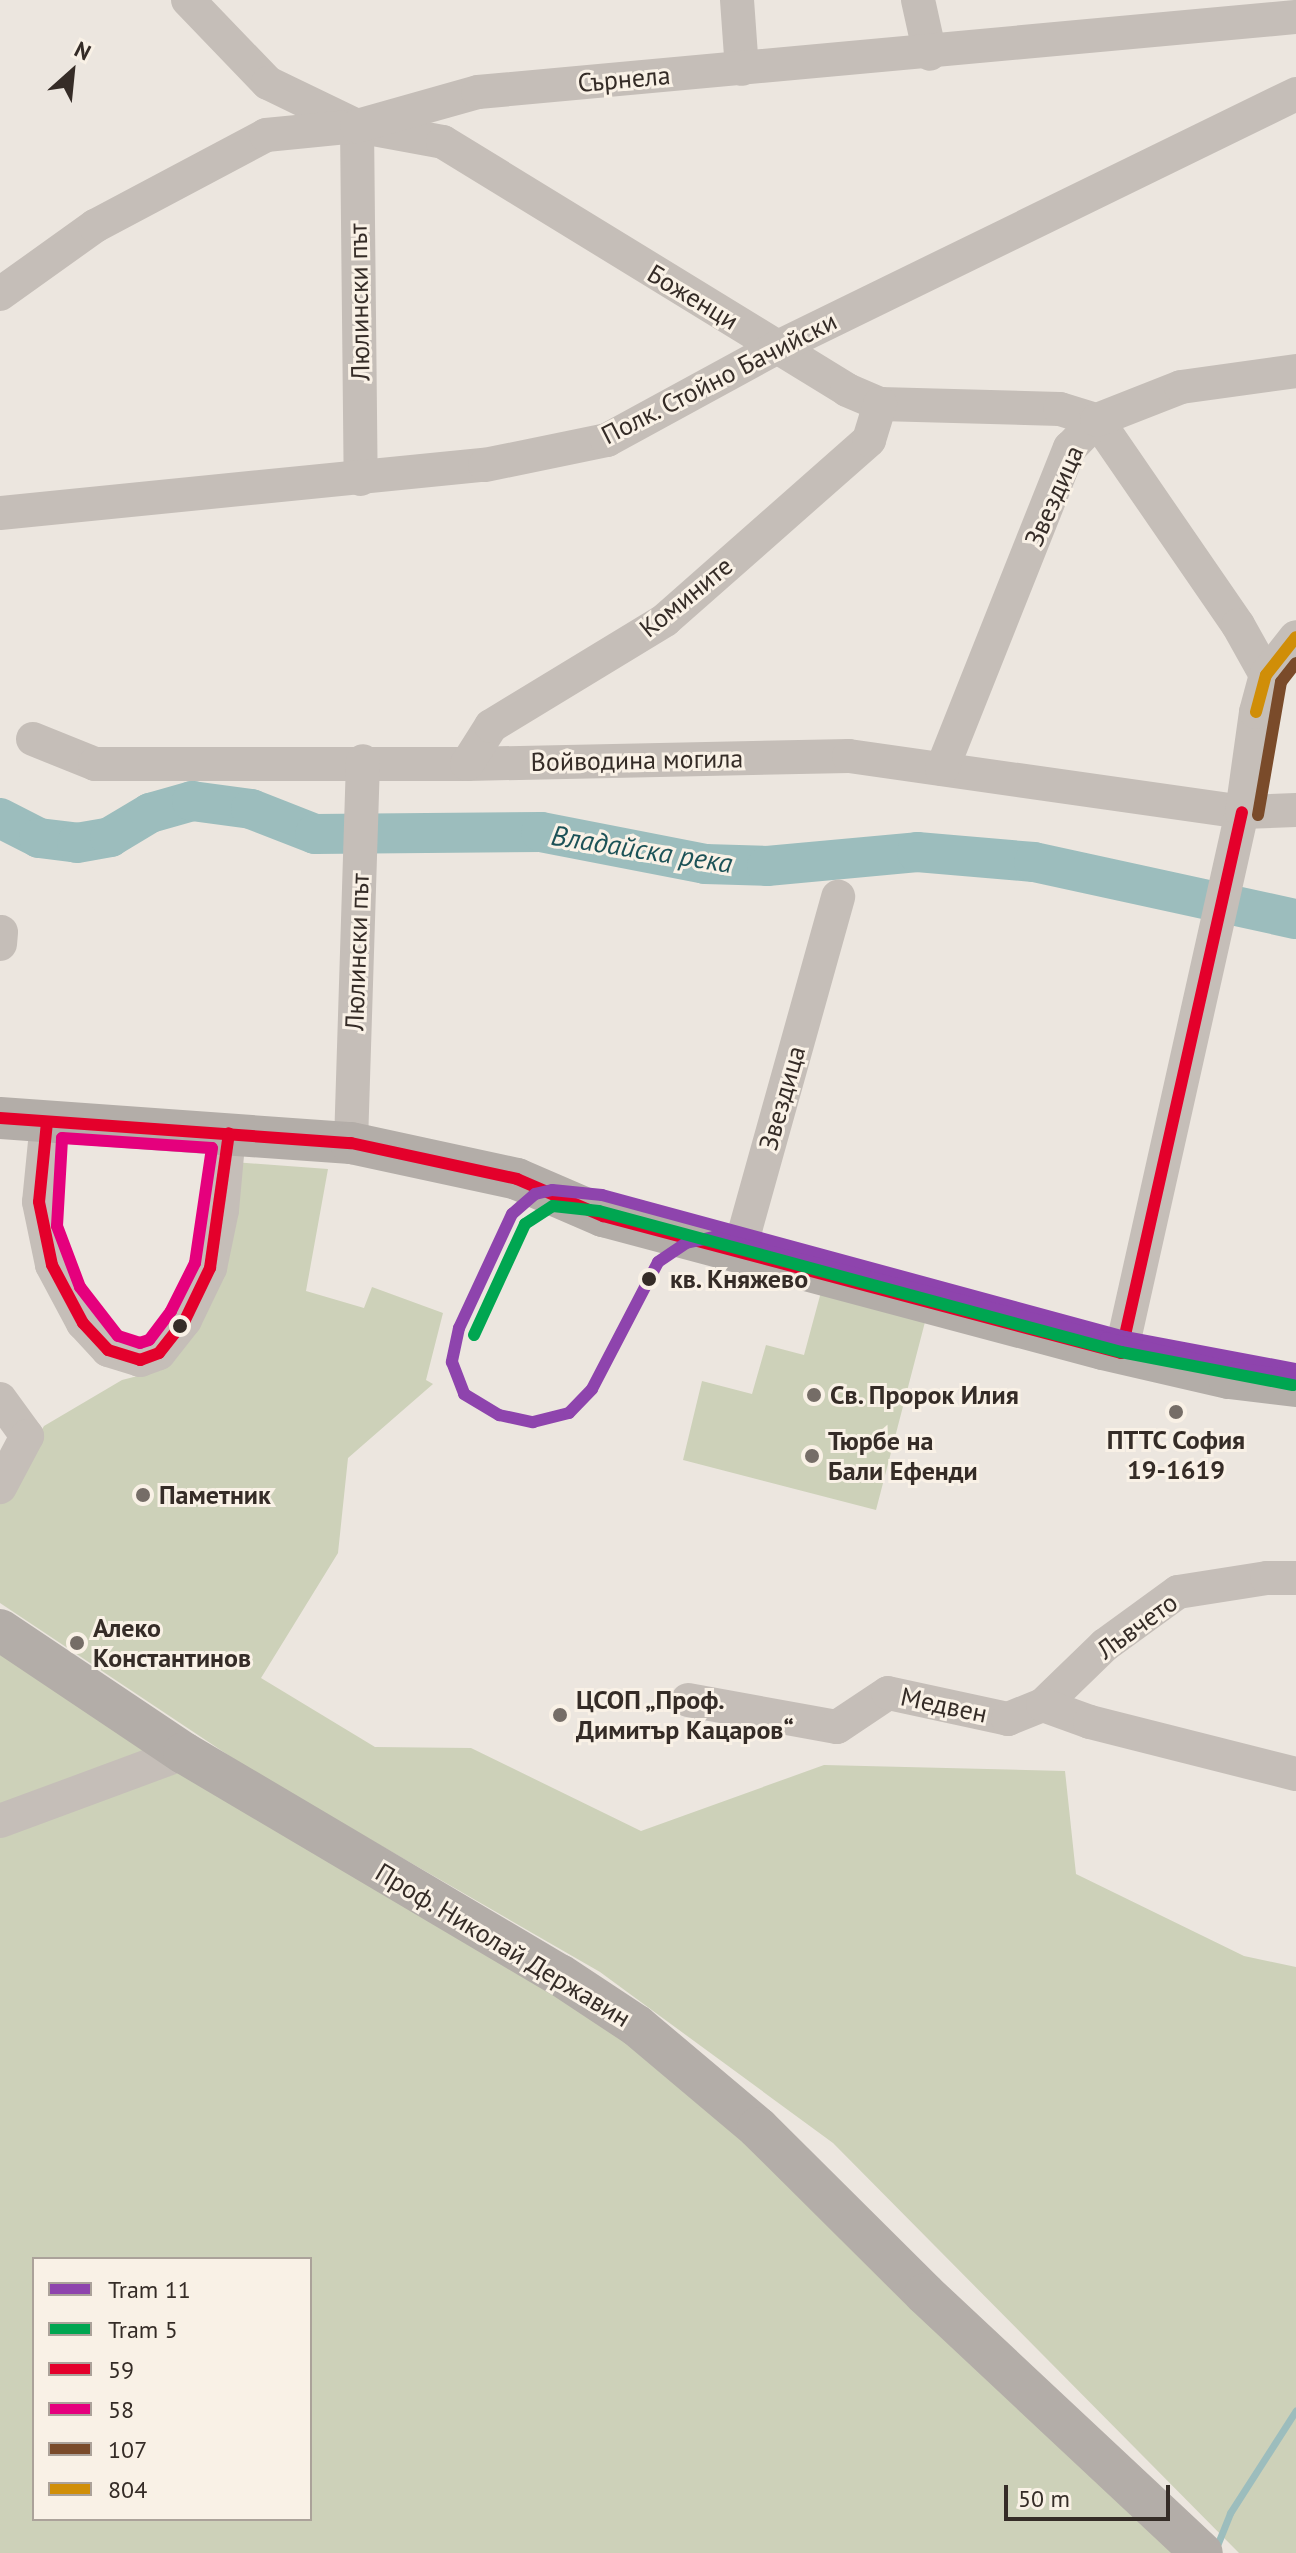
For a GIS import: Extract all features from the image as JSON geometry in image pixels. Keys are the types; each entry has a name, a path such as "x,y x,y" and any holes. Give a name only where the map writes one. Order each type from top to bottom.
{"main road":[{"path":"0,1118 351,1143 545,1187 603,1216 743,1240 1124,1341 1229,1378 1296,1386"},
{"path":"1124,1341 1296,1362"},
{"name":"Проф. Николай Державин","path":"0,1630 184,1753 560,1975 646,2033 758,2128 925,2294 1202,2553"}],"street":[{"name":"Боженци","path":"188,0 268,83 357,126 443,142 776,348 880,404 1060,409 1097,420"},
{"path":"737,0 742,69"},
{"path":"918,0 930,54"},
{"name":"Сърнела","path":"3,285 95,226 266,135 357,126 478,92 930,54 1296,17"},
{"name":"Полк. Стойно Бачийски","path":"0,513 485,465 607,440 776,348 1296,94"},
{"name":"Люлински път","path":"357,126 361,479"},
{"name":"Звездица","path":"942,769 1070,448 1097,420 1181,387 1296,371"},
{"name":"Комините","path":"467,764 491,726 665,620 869,440 880,404"},
{"path":"1097,420 1238,625 1266,675"},
{"path":"1124,1341 1242,812 1266,675 1296,637"},
{"name":"Войводина могила","path":"33,739 95,764 364,771 467,764 849,756 1242,812 1296,810"},
{"name":"Люлински път","path":"351,1143 364,771"},
{"name":"Звездица","path":"743,1240 838,897"},
{"path":"47,1122 39,1202 52,1265 83,1323 108,1350 140,1360 159,1353 185,1320 210,1268 222,1210 229,1133"},
{"path":"0,1399 27,1436 0,1487"},
{"name":"Лъвчето","path":"1043,1705 1105,1645 1178,1592 1267,1578 1296,1578"},
{"name":"Медвен","path":"688,1700 837,1727 888,1693 1008,1719 1043,1705"},
{"path":"1043,1705 1090,1722 1296,1774"},
{"path":"0,1821 184,1753"}],"green space":[{"path":"233,1162 328,1169 306,1291 364,1308 372,1287 443,1313 426,1380 433,1384 348,1458 338,1553 261,1678 375,1747 471,1748 641,1831 824,1765 1065,1771 1076,1874 1244,1956 1296,1967 1296,2553 1239,2553 833,2143 600,1972 255,1773 0,1603 0,1501 44,1426 122,1380 161,1370 205,1304"},
{"path":"821,1292 925,1322 876,1510 683,1460 702,1381 752,1394 766,1345 804,1355"},
{"path":"0,1648 603,2016 734,2114 1191,2553 0,2553"}],"water":[{"path":"1275,902 1296,908 1296,935 1268,927"}],"waterway":[{"name":"Владайска река","path":"0,818 39,838 77,843 110,837 150,813 192,801 251,809 315,834 541,832 705,864 767,866 917,852 1034,862 1296,919"},
{"path":"1216,2548 1230,2513 1296,2410"}],"tram line":[{"name":"11","path":"1296,1369 1125,1337 602,1195 552,1190 535,1194 512,1214 459,1328 452,1362 464,1394 499,1415 533,1422 569,1413 592,1389 658,1262 686,1243 714,1237 1106,1338 1233,1368 1296,1376"},
{"name":"5","path":"474,1335 525,1224 553,1206 599,1211 1121,1352 1293,1385"}],"transit line":[{"name":"804","path":"1256,712 1266,675 1296,637"},
{"name":"107","path":"1258,815 1281,682 1296,663"},
{"name":"59","path":"0,1118 351,1143 517,1179 603,1216 1121,1353 1242,812"},
{"name":"59","path":"47,1122 39,1202 52,1265 83,1323 108,1350 140,1360 159,1353 185,1320 210,1268 229,1133"},
{"name":"58","path":"62,1138 212,1148 195,1263 171,1311 149,1340 140,1343 118,1336 80,1287 57,1226 62,1138"}],"place":[{"name":"кв. Княжево","path":"649,1279"},
{"name":"Св. Пророк Илия","path":"814,1395"},
{"name":"ПТТС София 19-1619","path":"1176,1412"},
{"name":"Тюрбе на Бали Ефенди","path":"812,1456"},
{"name":"Паметник","path":"143,1495"},
{"name":"Алеко Константинов","path":"77,1643"},
{"name":"ЦСОП „Проф. Димитър Кацаров“","path":"560,1715"}]}
